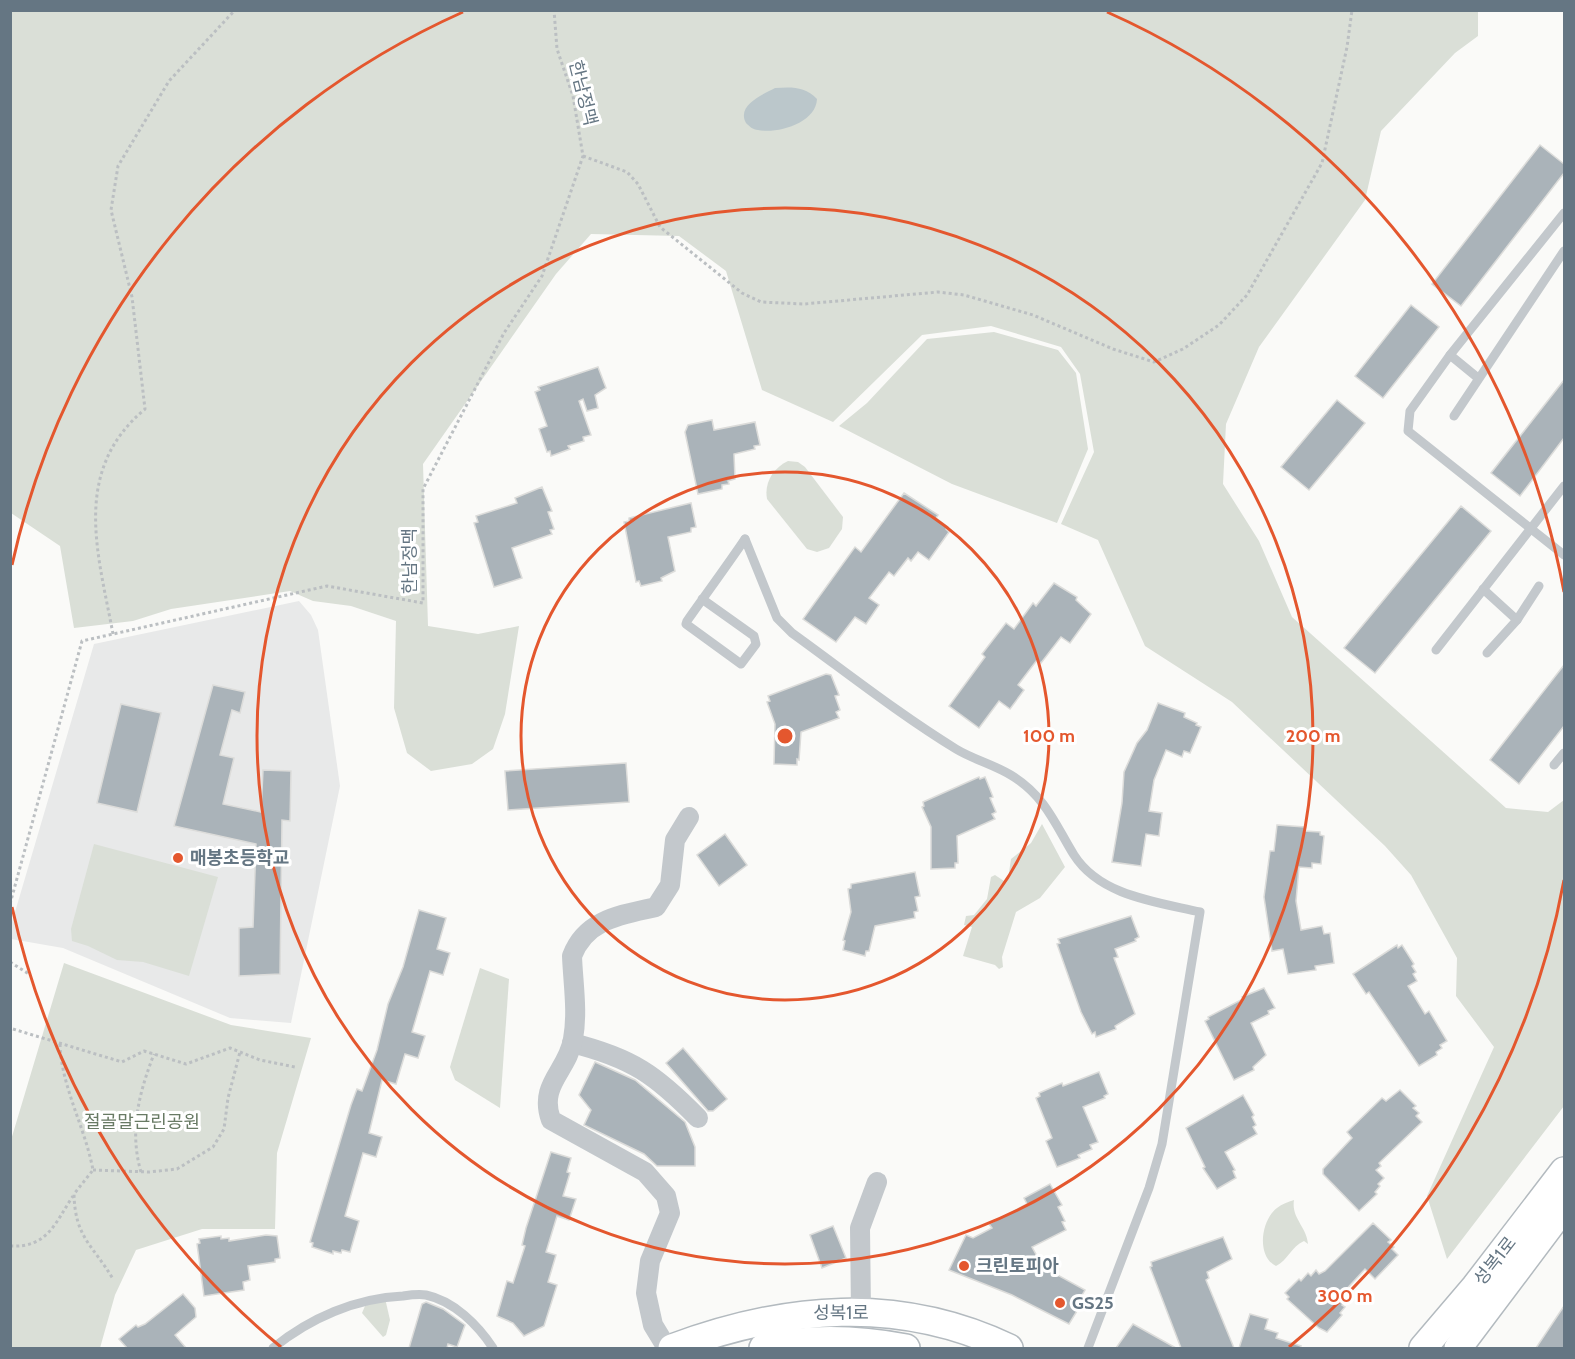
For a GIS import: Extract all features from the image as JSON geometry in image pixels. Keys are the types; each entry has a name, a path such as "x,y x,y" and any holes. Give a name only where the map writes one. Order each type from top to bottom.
{"street":[{"path":"667,1348 653,1325 646,1293 650,1261 670,1213 666,1196 645,1172 551,1120 546,1105 548,1092 572,1043 575,1025 572,956 576,945 589,929 615,916 656,907 670,885 675,840 689,817"},
{"path":"572,1043 637,1065 664,1084 698,1118"},
{"name":"성복1로","path":"1423,1348 1475,1287 1564,1171"},
{"path":"861,1312 860,1228 877,1182"},
{"name":"성복1로","path":"1458,1348 1562,1218"},
{"name":"성복1로","path":"672,1348 747,1324 814,1312 902,1315 986,1337 1009,1348"},
{"name":"성복1로","path":"764,1348 786,1343 856,1341 906,1348"}],"lane":[{"path":"1564,213 1450,355 1410,411 1408,431 1564,555"},
{"path":"1454,416 1564,251"},
{"path":"1450,355 1478,378"},
{"path":"1436,650 1564,486"},
{"path":"702,599 756,640 741,664 686,624 702,599 745,539 777,618 792,633 957,750 1007,773 1032,790 1056,818 1082,864 1105,884 1127,893 1200,912 1162,1144 1149,1188 1088,1348"},
{"path":"1487,653 1517,620 1539,586"},
{"path":"1483,588 1517,620"},
{"path":"1554,765 1564,753"},
{"path":"273,1348 324,1315 378,1297 425,1295 454,1306 485,1336 493,1348"}],"path":[{"path":"113,634 95,538 95,491 108,458 130,421 145,409 132,297 111,210 118,166 169,81 235,10"},
{"name":"한남정맥","path":"10,904 81,641 327,586 423,603 423,489 504,333 542,276 583,156 573,96 557,49 554,10"},
{"path":"583,156 627,172 638,184 660,227 742,293 761,302 804,304 938,292 964,295 1033,315 1113,349 1154,362 1183,350 1218,325 1247,295 1322,164 1347,47 1352,10"},
{"path":"10,962 29,974"},
{"path":"13,1029 122,1062 144,1051 186,1064 230,1048 296,1068"},
{"path":"10,1246 34,1244 47,1236 74,1194 93,1170 87,1140 61,1069 60,1044"},
{"path":"93,1170 141,1172 177,1169 213,1147 224,1128 228,1098 240,1052"},
{"path":"141,1172 136,1156 134,1128 143,1082 154,1054"},
{"path":"74,1194 74,1217 90,1250 113,1279"}],"shaded area":[{"path":"775,88 792,88 808,92 817,99 815,107 810,115 795,125 766,131 753,129 746,123 745,111 758,97"},
{"name":"매봉초등학교","path":"299,601 311,615 318,630 340,786 291,1023 230,1018 63,948 11,939 10,929 94,644"}],"green space":[{"path":"11,11 1478,11 1478,36 1455,53 1381,131 1365,200 1259,347 1226,424 1223,484 1259,541 1292,617 1506,808 1548,812 1564,800 1564,1106 1447,1259 1427,1196 1494,1047 1456,996 1457,958 1411,875 1385,846 1232,702 1145,646 1098,540 1061,524 1094,452 1080,374 1061,347 991,326 922,335 833,422 762,390 726,271 679,236 591,234 556,274 423,464 428,626 478,634 519,626 505,714 493,749 472,764 431,771 407,753 394,708 396,621 351,606 313,601 290,591 171,609 133,621 74,628 60,546 11,513"},
{"path":"994,332 1058,350 1076,373 1088,449 1057,523 952,484 839,426 867,403 927,339"},
{"path":"788,461 798,462 805,467 843,517 842,529 829,548 817,552 807,549 767,499 768,482 774,472"},
{"path":"1042,824 1065,867 1040,898 1016,912 1002,957 1003,967 999,969 995,965 963,956 972,927 964,925 966,916 974,915 987,899 991,877 995,875 1004,881 1008,879 1011,859 1031,843"},
{"path":"94,844 218,877 189,976 143,962 117,960 72,941 71,929"},
{"name":"절골말근린공원","path":"64,963 231,1025 311,1038 277,1153 275,1229 202,1229 136,1250 115,1295 100,1348 11,1348 11,1140"},
{"path":"480,968 509,979 500,1108 455,1080 450,1067"},
{"path":"1294,1200 1295,1212 1308,1244 1304,1241 1276,1266 1265,1254 1264,1229 1277,1208"},
{"path":"385,1298 390,1320 386,1335 383,1337 362,1313 365,1306"}],"building":[{"path":"1540,145 1564,164 1564,173 1461,306 1432,284"},
{"path":"1411,305 1439,327 1383,398 1355,376"},
{"path":"598,367 606,388 595,395 598,408 587,411 583,399 579,401 591,435 583,437 584,441 568,446 570,449 551,456 550,451 547,452 539,429 547,426 535,392 540,390 538,387"},
{"path":"1564,380 1564,438 1520,496 1491,473"},
{"path":"1337,400 1365,423 1309,490 1281,467"},
{"path":"712,420 714,430 755,422 760,445 754,446 755,449 734,454 735,479 728,481 729,484 722,485 722,489 698,494 685,432 688,425"},
{"path":"542,487 552,511 548,512 554,529 550,530 552,534 512,548 522,578 494,587 474,523 478,522 476,516 517,503 515,498"},
{"path":"904,493 938,515 936,518 948,527 946,529 949,532 929,560 918,552 911,561 908,558 894,576 889,572 869,598 879,605 866,624 855,617 836,642 803,619 855,547 861,552"},
{"path":"691,503 696,527 691,528 691,532 668,537 675,571 661,578 662,581 641,586 639,581 636,582 624,522 629,521 629,518"},
{"path":"1461,506 1491,531 1375,673 1344,648"},
{"path":"1054,583 1077,597 1076,600 1091,614 1070,643 1061,637 1041,663 1037,660 1018,685 1024,690 1010,709 999,701 979,728 949,706 985,657 982,654 1006,623 1014,629 1033,603 1036,606"},
{"path":"1564,665 1564,726 1519,784 1490,760"},
{"path":"826,674 831,675 839,695 835,696 840,710 836,712 839,718 801,732 797,765 774,764 775,724 767,702 770,701 768,696"},
{"path":"213,685 245,692 240,713 232,710 220,755 234,758 223,804 261,812 263,770 291,771 290,821 282,820 280,974 239,976 239,928 253,927 256,844 174,826"},
{"path":"1158,703 1185,713 1184,717 1201,727 1190,753 1184,751 1182,757 1166,750 1154,780 1149,811 1162,813 1159,836 1146,834 1141,866 1112,862 1122,803 1124,772 1137,743 1147,730"},
{"path":"121,704 161,713 137,812 97,803"},
{"path":"626,763 629,802 508,810 505,771"},
{"path":"979,777 980,779 985,777 993,797 990,798 996,812 992,814 995,819 957,836 958,863 955,863 955,868 931,869 931,827 922,807 923,802"},
{"path":"1277,825 1305,827 1304,831 1320,832 1320,835 1324,836 1321,864 1312,863 1312,868 1299,867 1296,901 1301,930 1322,926 1324,934 1330,933 1334,963 1315,966 1316,970 1288,974 1283,949 1272,951 1264,897 1270,851 1274,851"},
{"path":"725,834 747,865 719,886 697,855"},
{"path":"915,872 920,896 915,897 918,911 914,912 915,918 875,926 869,951 866,951 865,956 843,950 845,941 843,940 851,912 848,889 851,888 851,884"},
{"path":"419,910 446,918 437,949 450,953 443,975 430,971 412,1032 425,1036 418,1058 405,1054 396,1084 382,1080 369,1133 382,1137 376,1157 363,1153 345,1216 359,1221 350,1252 333,1251 333,1254 312,1247 313,1243 310,1242 351,1105 357,1089 362,1091 377,1050 388,1004 403,967"},
{"path":"1131,916 1139,937 1135,939 1136,941 1115,949 1118,957 1114,958 1135,1014 1115,1026 1116,1029 1096,1037 1095,1032 1092,1034 1081,1012 1057,944 1060,943 1058,939"},
{"path":"1397,945 1398,948 1402,945 1414,964 1412,966 1416,972 1413,974 1417,981 1408,986 1425,1014 1429,1011 1447,1041 1440,1045 1442,1048 1436,1052 1437,1055 1419,1066 1369,992 1366,994 1353,974"},
{"path":"1264,988 1275,1008 1268,1011 1269,1014 1251,1023 1266,1055 1253,1067 1254,1070 1234,1080 1205,1021 1209,1019 1208,1017 1243,999 1242,997"},
{"path":"683,1048 727,1099 713,1111 708,1111 666,1063"},
{"path":"595,1062 635,1080 685,1122 695,1147 695,1166 657,1166 644,1154 584,1125 591,1110 579,1095"},
{"path":"1099,1072 1108,1094 1104,1096 1105,1098 1083,1107 1098,1142 1090,1145 1092,1149 1078,1155 1080,1158 1057,1167 1046,1141 1052,1138 1036,1098 1040,1096 1039,1093 1062,1083 1063,1086"},
{"path":"1400,1090 1416,1106 1413,1108 1419,1113 1416,1116 1422,1122 1379,1163 1381,1166 1376,1170 1384,1178 1378,1184 1380,1186 1375,1192 1377,1194 1359,1211 1323,1174 1323,1169 1352,1138 1347,1132 1382,1098 1386,1101"},
{"path":"1243,1095 1254,1115 1252,1117 1256,1125 1253,1127 1257,1134 1225,1152 1235,1170 1233,1171 1236,1178 1217,1189 1203,1168 1205,1167 1186,1128"},
{"path":"551,1152 571,1158 567,1172 570,1173 563,1196 576,1199 569,1220 557,1216 546,1252 556,1255 548,1282 557,1285 544,1326 524,1336 513,1323 497,1316 507,1281 513,1283 525,1246 522,1245 526,1228"},
{"path":"1050,1184 1062,1205 1058,1207 1065,1221 1062,1222 1066,1230 1032,1247 1043,1267 1085,1290 1081,1297 1085,1298 1069,1324 1012,1295 949,1270 966,1235 973,1238 992,1228 989,1224 1027,1204 1024,1198"},
{"path":"1373,1223 1391,1240 1388,1242 1398,1255 1375,1279 1365,1269 1342,1294 1347,1299 1342,1305 1345,1307 1340,1313 1342,1315 1327,1332 1319,1328 1287,1299 1289,1297 1285,1293 1308,1273 1311,1276 1316,1270 1319,1274 1325,1271"},
{"path":"833,1226 846,1258 822,1268 810,1235"},
{"path":"266,1235 277,1236 280,1258 275,1259 275,1262 248,1266 250,1280 243,1282 244,1290 204,1296 197,1244 200,1243 199,1239 221,1236 221,1239 229,1238 229,1241"},
{"path":"1223,1237 1232,1259 1207,1272 1209,1278 1206,1280 1234,1348 1181,1348 1150,1267 1151,1262"},
{"path":"183,1294 195,1308 196,1317 175,1335 186,1348 127,1348 119,1339 136,1325 138,1327 145,1324"},
{"path":"426,1302 443,1309 465,1325 457,1347 448,1344 447,1348 409,1348 422,1304"},
{"path":"1564,1306 1564,1348 1536,1348"},
{"path":"1250,1314 1268,1319 1265,1329 1278,1333 1276,1338 1301,1346 1300,1348 1239,1348"},
{"path":"1133,1324 1176,1348 1116,1348"}],"place":[{"name":"매봉초등학교","path":"178,858"},
{"name":"크린토피아","path":"964,1266"},
{"name":"GS25","path":"1060,1303"}]}
